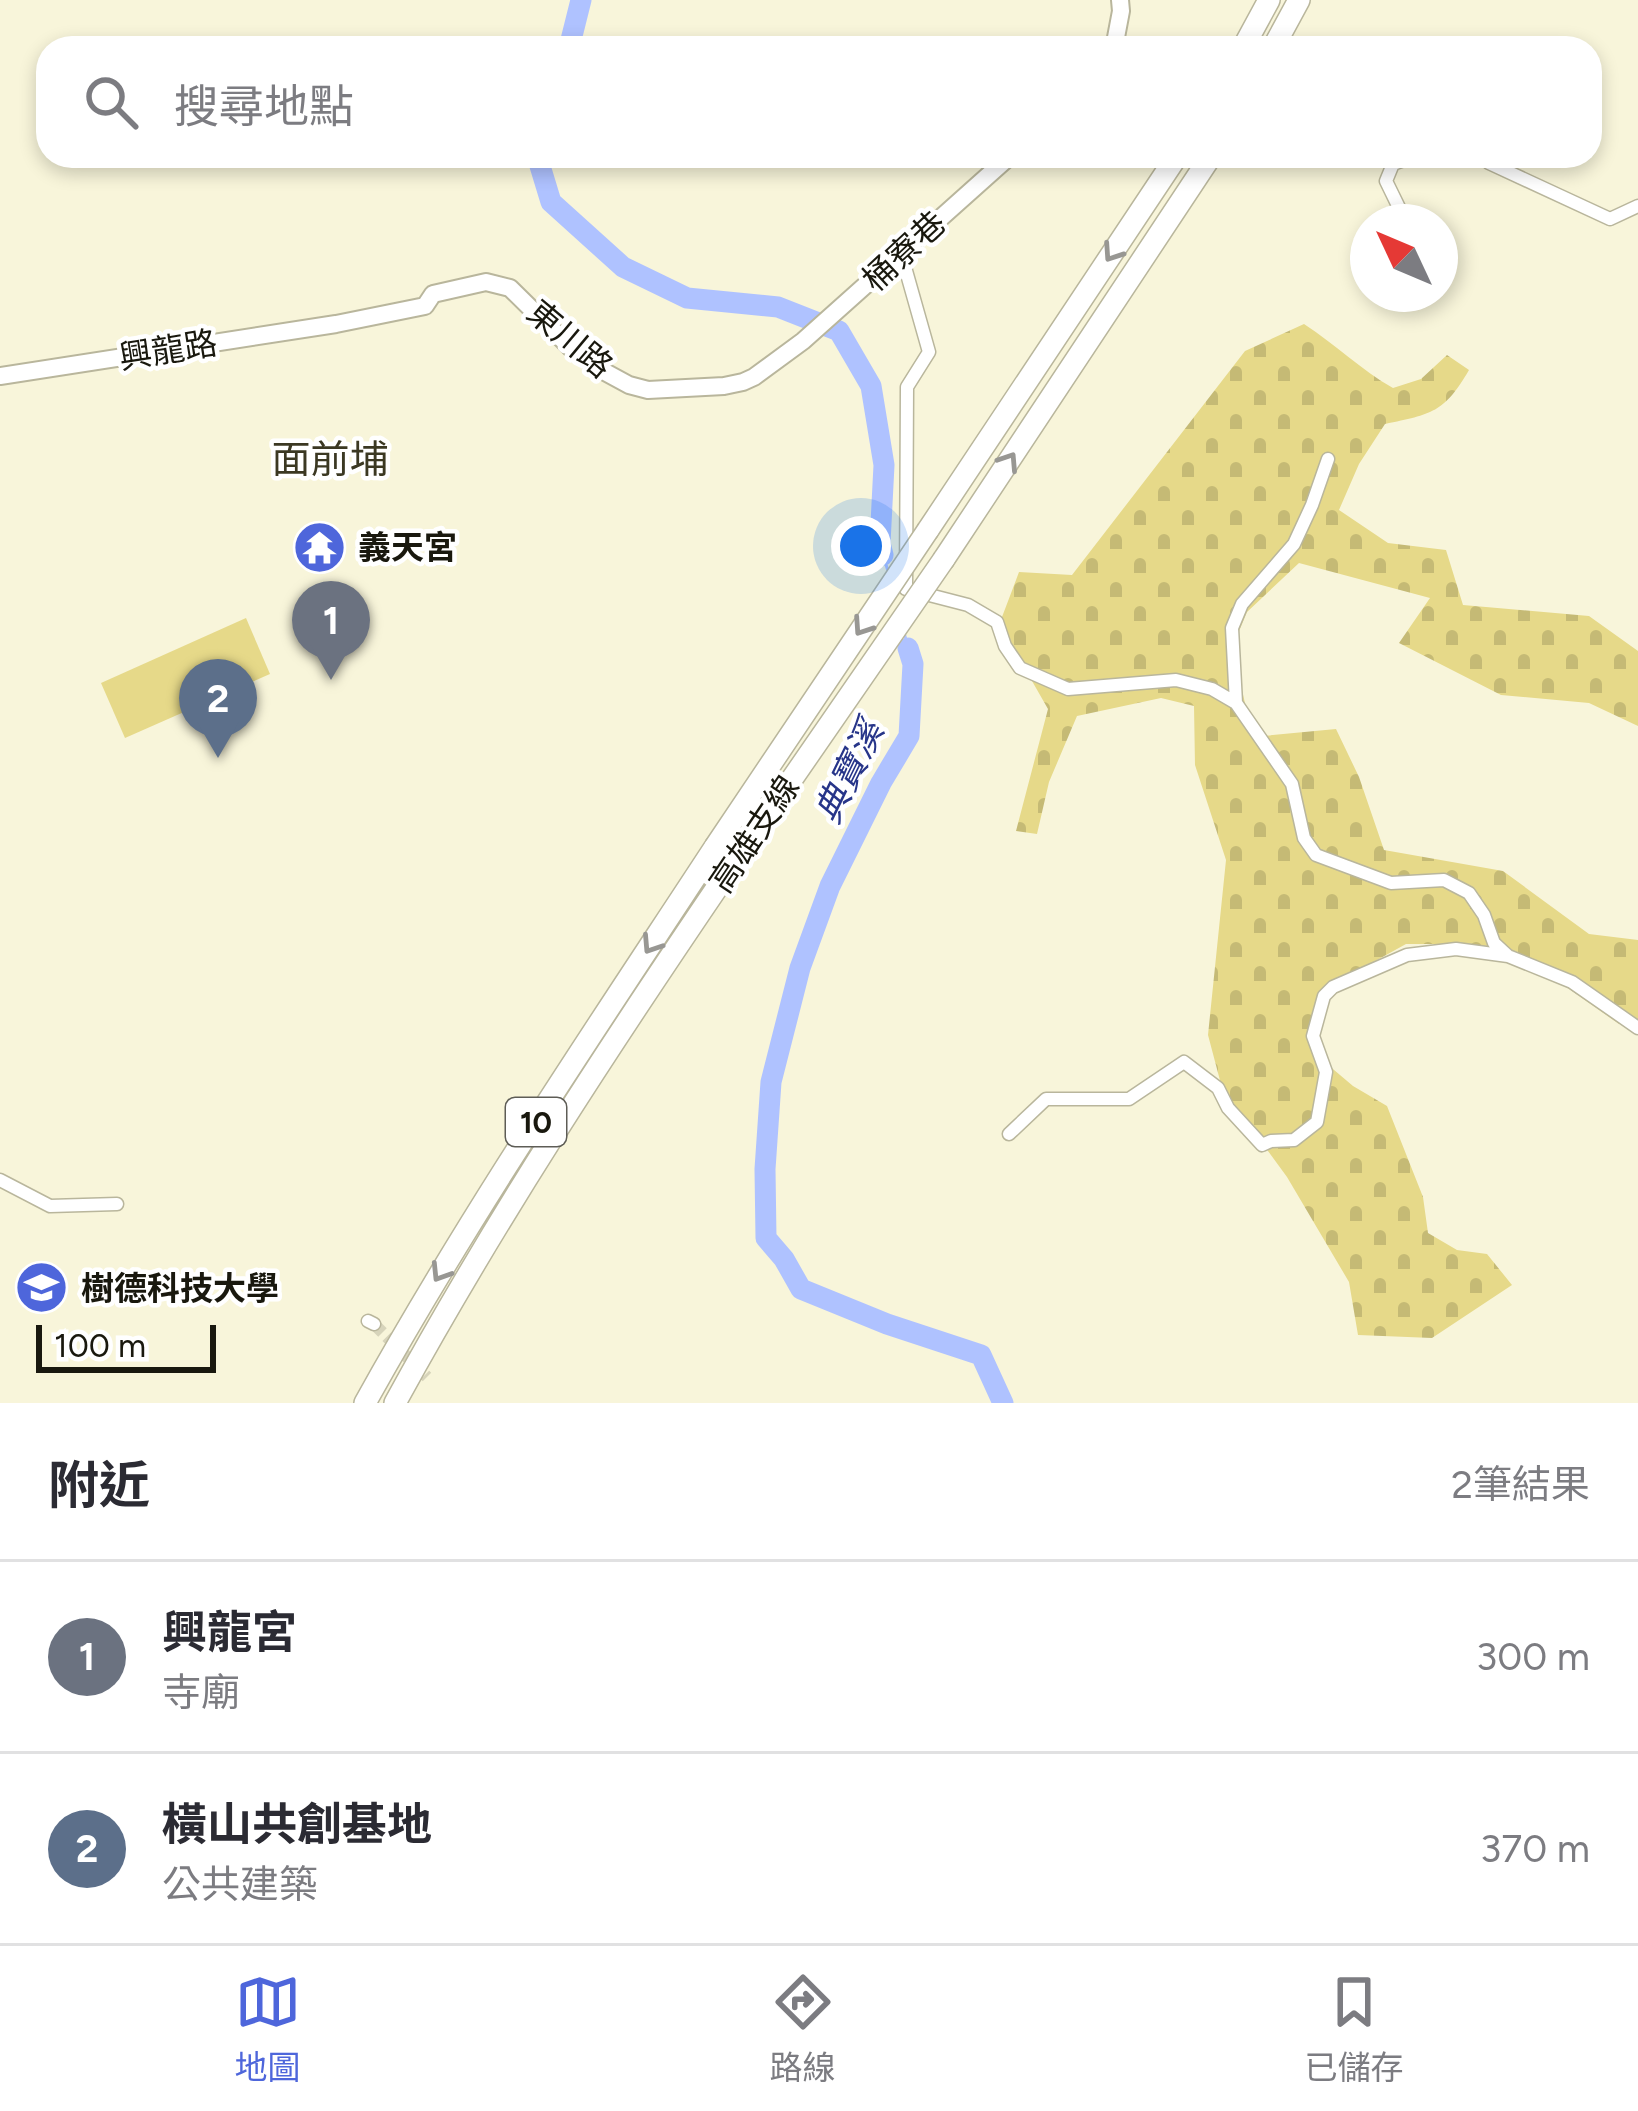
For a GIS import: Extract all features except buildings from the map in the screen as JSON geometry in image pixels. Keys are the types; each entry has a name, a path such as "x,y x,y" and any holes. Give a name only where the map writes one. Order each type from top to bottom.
{"highway":[{"path":"1250,36 1269,0"},
{"path":"1280,36 1299,0"},
{"name":"高雄支線","path":"364,1403 424,1298 597,1026 1169,168"},
{"name":"高雄支線","path":"395,1403 598,1063 944,559 1203,168"}],"street":[{"path":"1116,36 1120,0"},
{"name":"桶寮巷","path":"803,341 997,168"},
{"path":"1392,168 1386,181 1397,204"},
{"path":"1500,168 1610,219 1638,206"},
{"path":"901,253 929,352 907,387 906,589 968,605 998,622 1005,646 1020,668 1068,689 1176,680 1212,689 1236,703 1292,784 1304,838 1316,855 1391,883 1444,880 1469,893 1484,915 1494,944 1508,956"},
{"name":"東川路","path":"336,324 425,306 433,295 443,292 500,283 572,349 628,385 648,390 742,382 803,341"},
{"name":"興龍路","path":"0,376 336,324"},
{"path":"1236,703 1232,628 1242,604 1294,544 1328,459"},
{"path":"1009,1134 1046,1099 1129,1099 1184,1062 1219,1088 1228,1108 1262,1145 1294,1140 1317,1122 1326,1072 1313,1036 1324,996 1334,987 1407,955 1456,950 1508,956 1572,982 1638,1028"},
{"path":"0,1180 50,1206 117,1204"}],"green space":[{"path":"1304,324 1393,388 1421,379 1447,355 1469,370 1452,395 1435,409 1385,424 1359,464 1339,510 1388,543 1446,550 1463,605 1589,616 1638,651 1638,726 1589,703 1501,695 1399,643 1430,598 1299,563 1247,612 1232,648 1253,737 1336,729 1359,777 1384,850 1503,871 1589,934 1638,940 1638,1025 1619,1024 1562,984 1469,944 1406,944 1350,975 1319,1005 1314,1053 1353,1086 1387,1106 1423,1197 1428,1233 1457,1250 1487,1254 1512,1285 1432,1338 1358,1335 1349,1282 1287,1177 1222,1088 1208,1035 1226,860 1195,765 1194,706 1161,698 1077,716 1049,782 1037,834 1016,831 1048,709 1012,646 1002,617 1019,572 1072,575 1245,351"},
{"path":"246,618 270,674 125,738 101,683"}],"waterway":[{"name":"典寶溪","path":"572,36 581,0"},
{"name":"典寶溪","path":"541,168 551,202 623,267 687,298 778,307 839,331 871,386 884,465 883,555"},
{"name":"典寶溪","path":"883,555 888,571"},
{"name":"典寶溪","path":"904,632 908,648"},
{"name":"典寶溪","path":"908,648 913,664 909,736 830,886 800,968 771,1082 766,1238 801,1289 981,1355 1003,1403"}],"tunnel":[{"path":"374,1324 427,1377"}],"place":[{"name":"義天宮","path":"319,547"},
{"name":"興龍宮","path":"331,680"},
{"name":"橫山共創基地","path":"218,758"},
{"name":"樹德科技大學","path":"42,1288"}],"district":[{"name":"面前埔","path":"330,459"}]}
